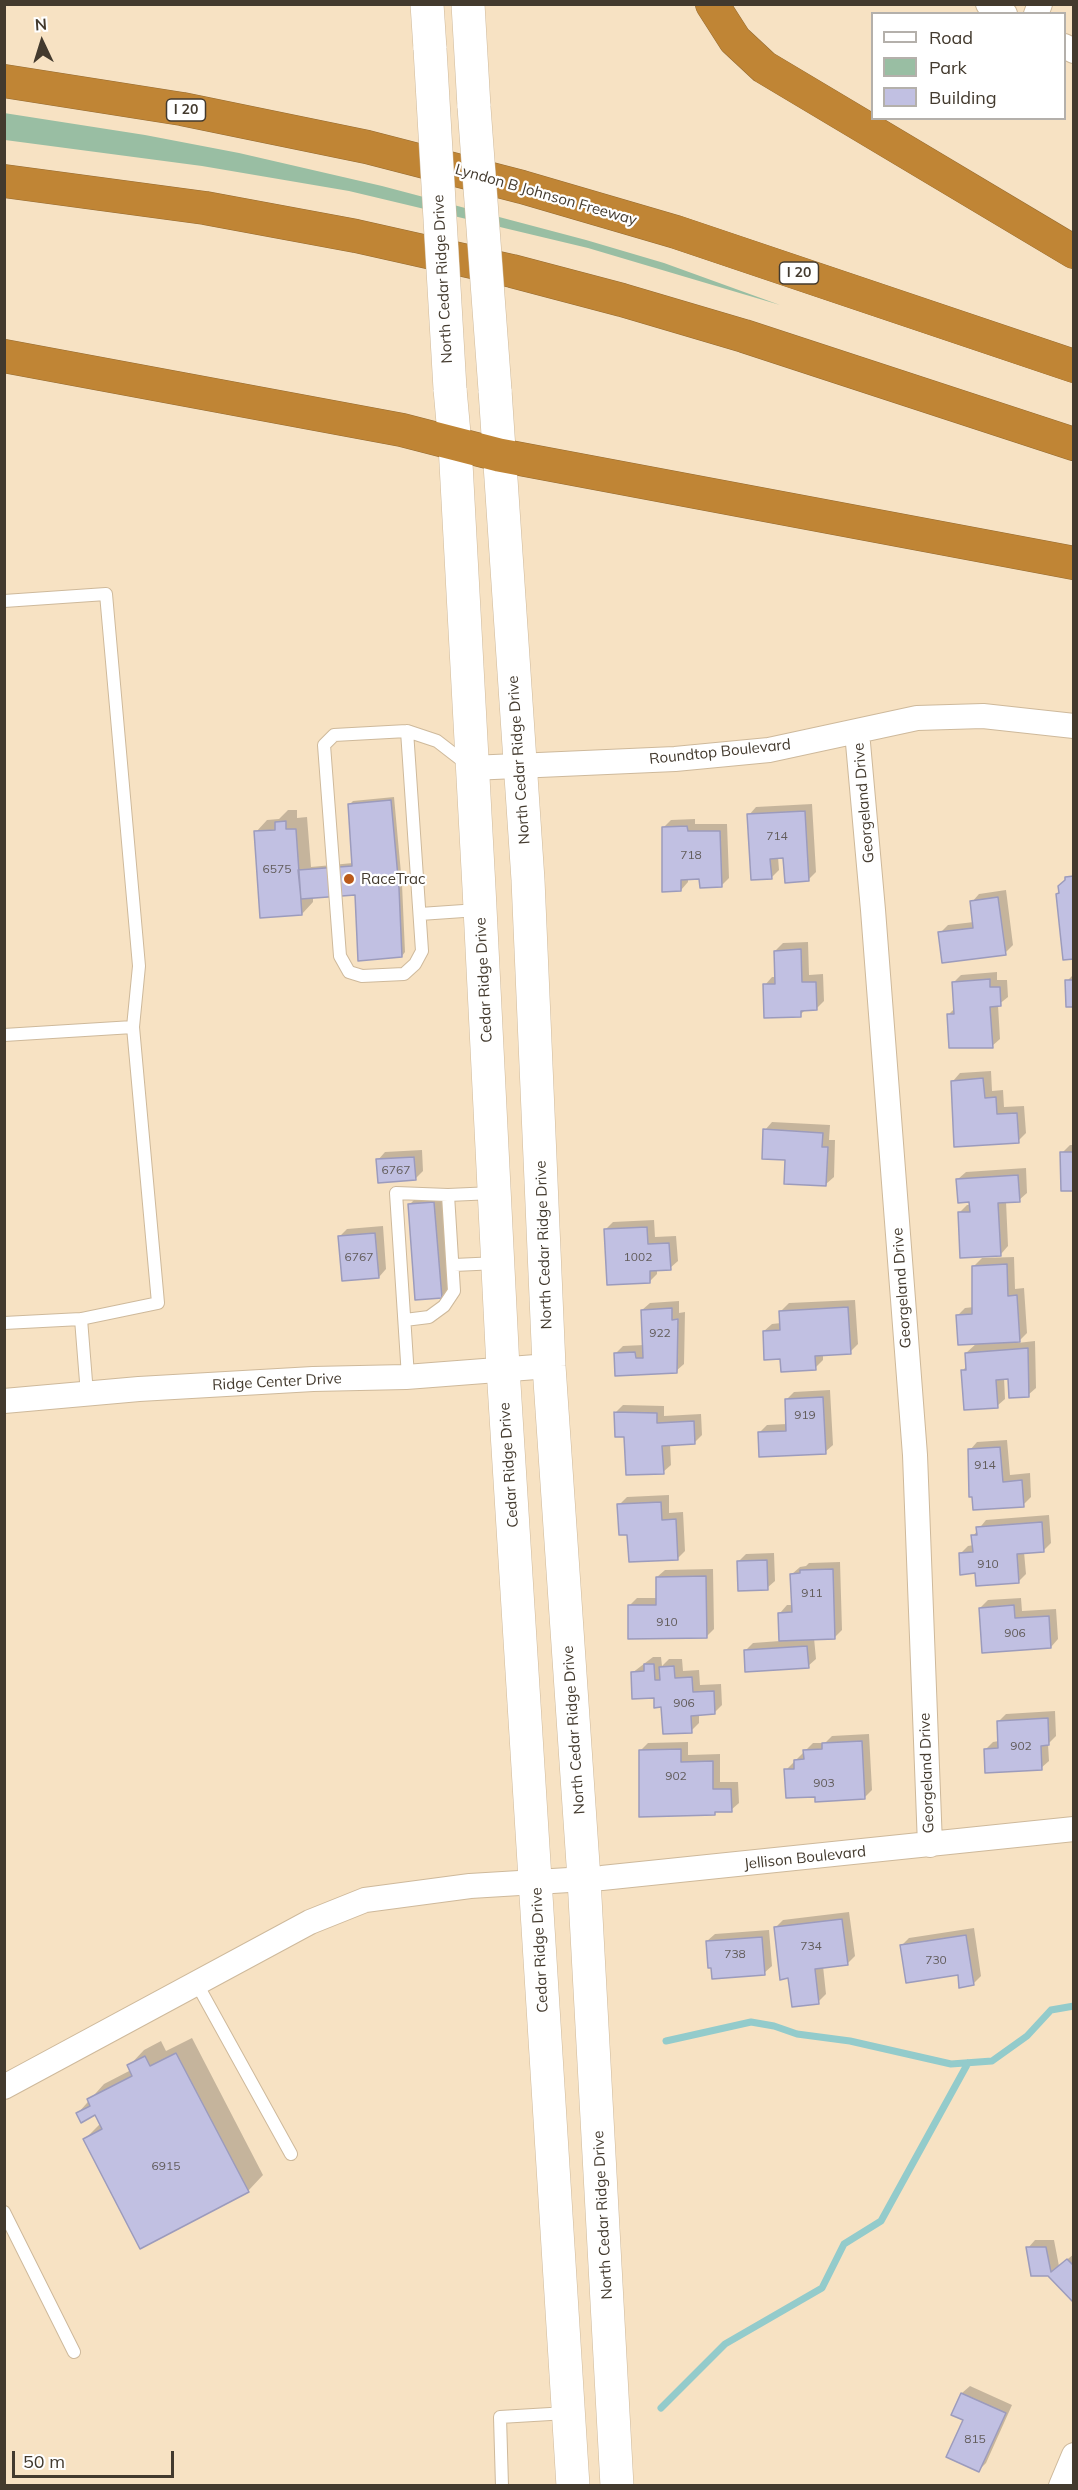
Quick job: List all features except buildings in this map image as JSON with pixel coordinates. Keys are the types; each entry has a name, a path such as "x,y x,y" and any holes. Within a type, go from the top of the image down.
{"highway":[{"path":"712,4 735,40 764,67 1074,252"},
{"name":"Lyndon B Johnson Freeway","path":"4,81 182,109 367,147 522,187 676,232 1074,366"},
{"path":"4,181 205,208 356,236 512,271 744,336 1074,444"},
{"path":"4,356 402,430 499,455 1074,563"}],"main road":[{"name":"North Cedar Ridge Drive","path":"427,4 455,445"},
{"name":"North Cedar Ridge Drive","path":"468,4 518,764 528,880 549,1366 584,1879 617,2486"},
{"name":"Cedar Ridge Drive","path":"455,445 503,1368 573,2486"}],"street":[{"path":"988,4 1002,12"},
{"name":"Roundtop Boulevard","path":"471,768 518,764 675,759 769,750 917,718 983,716 1074,726"},
{"name":"Georgeland Drive","path":"857,732 915,1455 930,1845"},
{"name":"Ridge Center Drive","path":"4,1401 313,1379 408,1377 549,1366"},
{"name":"Jellison Boulevard","path":"4,2087 310,1922 365,1900 470,1886 584,1879 1074,1829"},
{"path":"1061,2486 1074,2455"}],"lane":[{"path":"4,601 106,594 139,966 133,1027 158,1303 81,1319 4,1323"},
{"path":"407,730 422,951 415,964 404,974 362,976 349,972 340,956 324,745 334,735 407,730 437,741 471,768"},
{"path":"420,914 480,910"},
{"path":"4,1035 133,1027"},
{"path":"408,1377 396,1193 448,1195 494,1193"},
{"path":"405,1320 429,1317 444,1306 454,1291 448,1195"},
{"path":"454,1265 498,1263"},
{"path":"81,1319 87,1394"},
{"path":"197,1984 291,2154"},
{"path":"4,2212 74,2352"},
{"path":"502,2486 500,2417 568,2413"}],"green space":[{"path":"4,113 145,135 239,153 382,186 664,263 780,305 588,248 349,191 202,166 5,140"}],"waterway":[{"path":"666,2041 751,2022 774,2026 797,2034 850,2041 951,2064 992,2061 1027,2036 1051,2010 1074,2006"},
{"path":"661,2408 725,2344 822,2288 844,2244 881,2221 968,2063"}],"place":[{"name":"RaceTrac","path":"349,879"}]}
